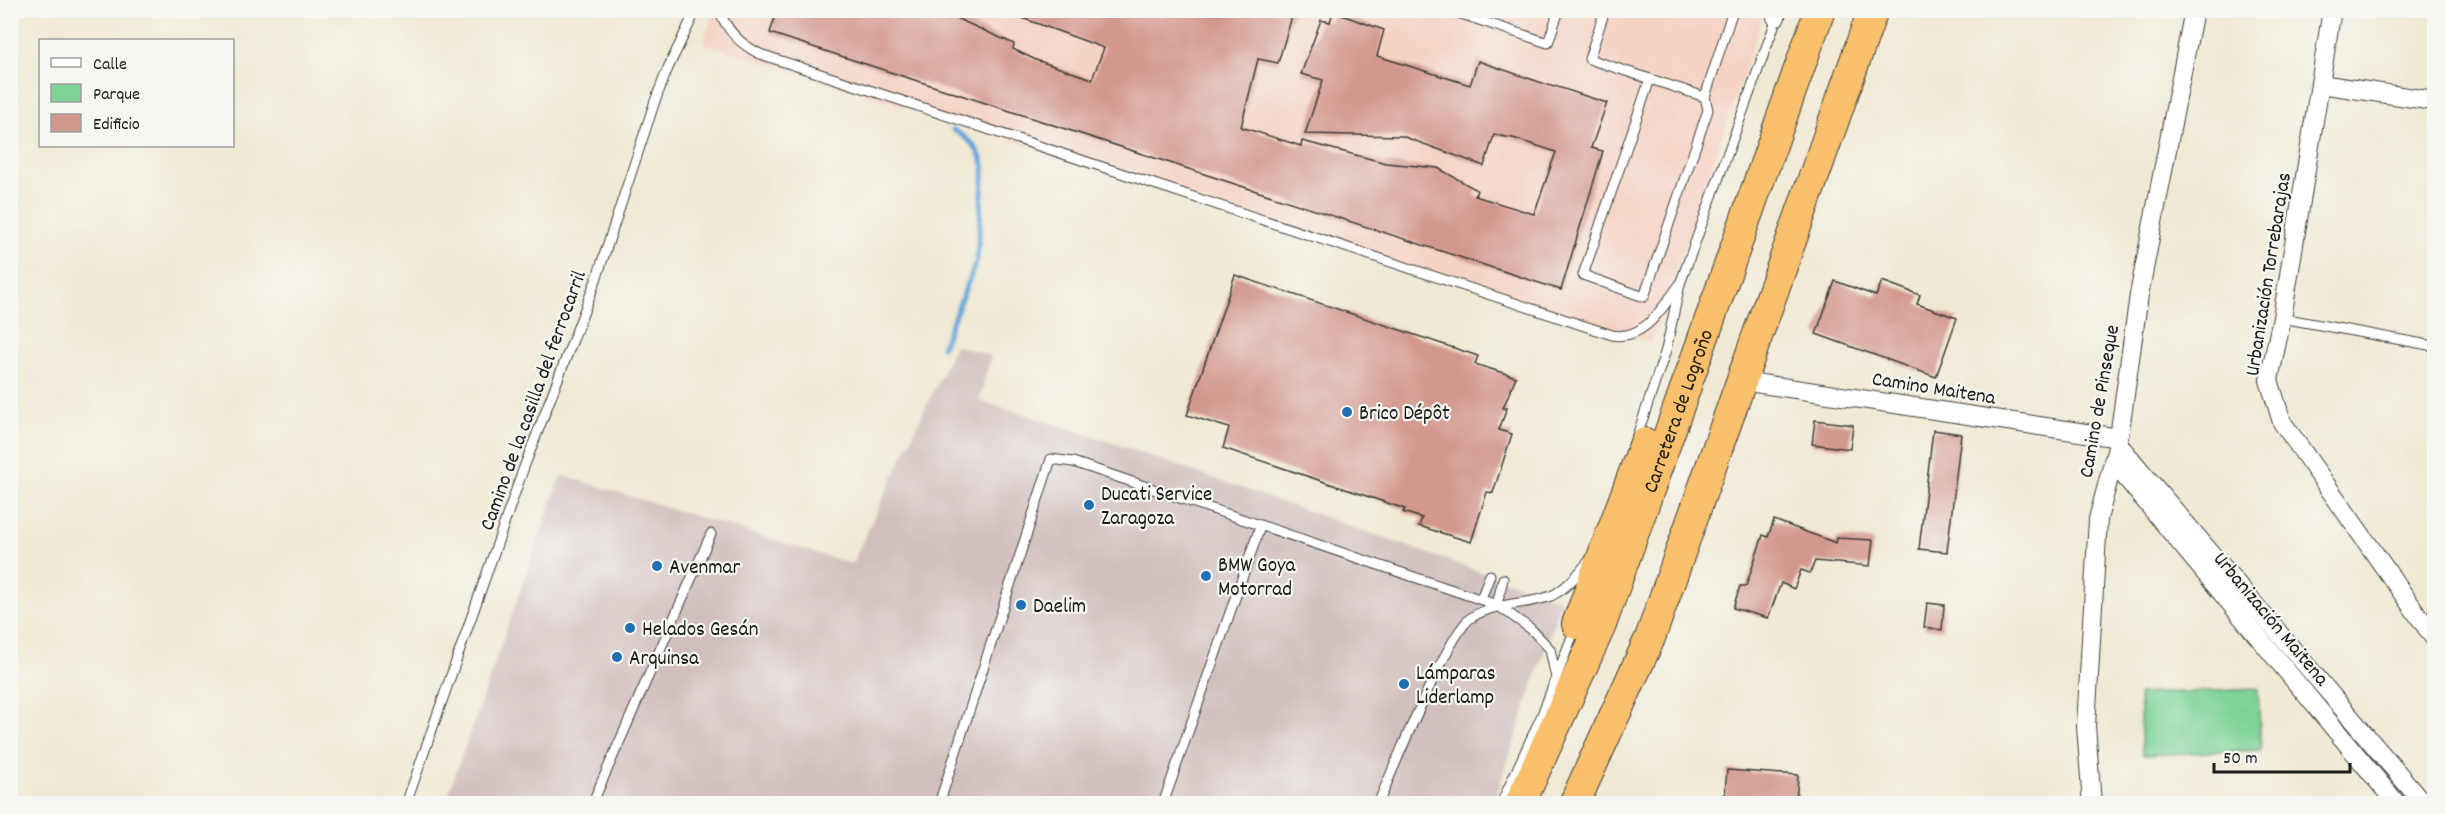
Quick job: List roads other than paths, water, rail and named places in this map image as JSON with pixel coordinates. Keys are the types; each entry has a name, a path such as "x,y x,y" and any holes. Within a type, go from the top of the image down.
{"highway":[{"name":"Carretera de Logroño","path":"1520,804 1601,625 1820,10"},
{"path":"1578,799 1650,638 1873,10"},
{"path":"1577,624 1704,278 1741,192 1768,155"}],"street":[{"name":"Camino de Pinseque","path":"2092,804 2086,726 2098,519 2118,441 2139,295 2194,10"},
{"name":"Urbanización Torrebarajas","path":"2332,10 2282,318 2269,380 2282,422 2434,638"},
{"path":"2320,84 2434,101"},
{"name":"Camino Maitena","path":"1742,381 2118,441"},
{"path":"2118,441 2424,804"},
{"name":"Urbanización Maitena","path":"2113,462 2397,804"}],"lane":[{"name":"Camino de la casilla del ferrocarril","path":"406,804 523,470 596,280 658,93 696,10"},
{"path":"719,10 729,30 738,40 760,54 1612,335 1624,336 1647,326 1680,284"},
{"path":"1449,10 1548,44 1559,10"},
{"path":"1605,10 1589,59 1705,97"},
{"path":"1650,79 1583,275 1644,297 1708,110 1705,97 1733,10"},
{"path":"1501,804 1557,678 1577,624 1595,555 1666,350 1680,284 1778,13"},
{"path":"2282,318 2434,346"},
{"path":"939,804 1051,459 1073,462 1260,527 1497,605 1531,629 1550,649 1557,678"},
{"path":"1164,804 1260,527"},
{"path":"591,804 711,534"},
{"path":"1378,804 1446,652 1469,618 1497,605 1552,595 1576,577 1595,555"},
{"path":"1481,599 1490,575"},
{"path":"1497,605 1503,579"}],"waterway":[{"path":"942,347 977,260 984,167 973,145 953,130"}],"place":[{"name":"Brico Dépôt","path":"1347,412"},
{"name":"Ducati Service Zaragoza","path":"1089,505"},
{"name":"Avenmar","path":"657,566"},
{"name":"BMW Goya Motorrad","path":"1206,576"},
{"name":"Daelim","path":"1021,605"},
{"name":"Helados Gesán","path":"630,628"},
{"name":"Arquinsa","path":"617,657"},
{"name":"Lámparas Liderlamp","path":"1404,684"}]}
